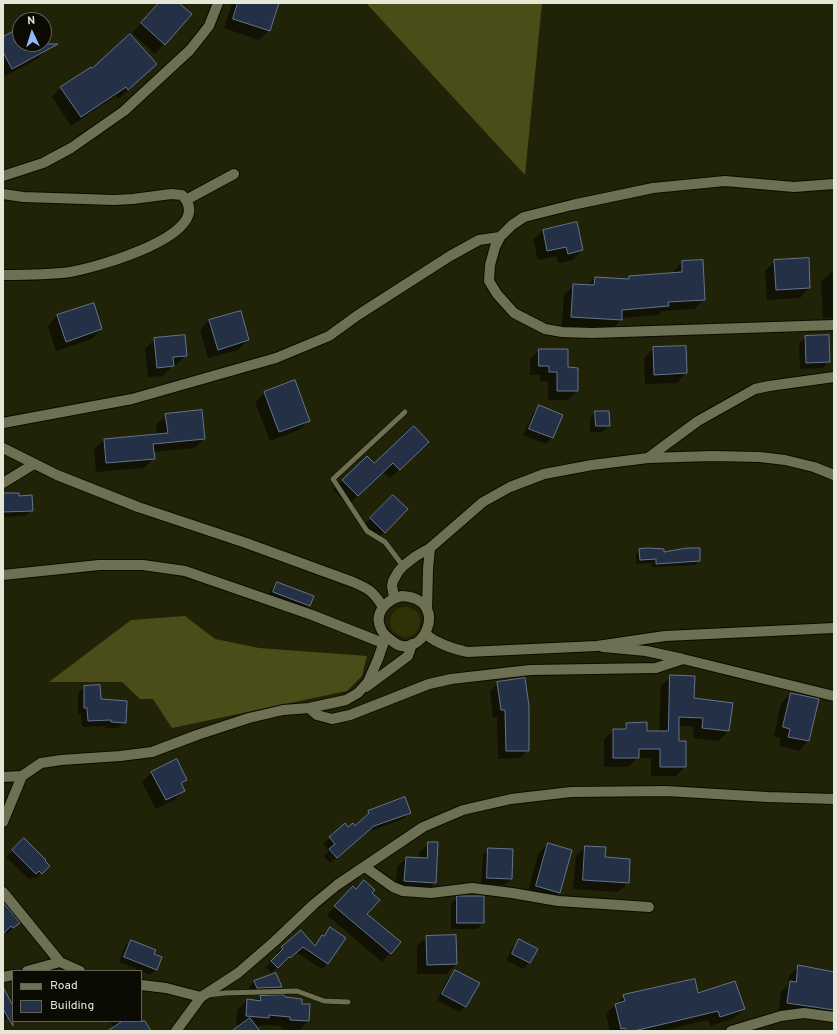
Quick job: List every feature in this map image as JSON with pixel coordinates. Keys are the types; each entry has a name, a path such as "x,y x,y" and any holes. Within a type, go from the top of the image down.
{"street":[{"path":"3,176 43,163 71,148 124,111 190,50 209,26 218,3"},
{"path":"186,200 234,174"},
{"path":"834,184 794,187 725,181 653,188 572,204 524,217 512,225 500,237 495,247 490,265 489,281 497,294 514,313 545,329 562,332 592,333 834,325"},
{"path":"3,194 23,197 114,200 171,194 182,195 189,206 187,219 169,236 158,243 132,254 110,262 70,272 3,275"},
{"path":"3,423 132,399 276,358 329,336 358,315 450,256 479,240 500,237"},
{"path":"648,458 698,421 756,389 834,377"},
{"path":"3,448 57,475 138,507 246,543 353,582 368,589 374,594 382,607"},
{"path":"394,597 392,586 393,581 403,566 430,548 483,502 510,487 544,474 592,465 648,458 712,456 760,457 785,460 814,467 834,475"},
{"path":"3,483 34,464"},
{"path":"3,575 99,565 143,565 185,571 404,646 420,640 425,634 428,626 428,568 430,548"},
{"path":"358,693 368,682 378,659 384,639 379,625 379,614 382,607 394,597 410,596 417,599 427,610"},
{"path":"425,634 442,645 467,652 597,646 665,636 834,628"},
{"path":"3,777 22,776 41,763 152,752 249,718 283,710 309,708 346,700 358,693 408,656 412,644"},
{"path":"597,646 646,652 683,659 834,696"},
{"path":"309,708 317,715 332,719 350,715 429,684 451,679 530,670 656,668 683,659"},
{"path":"3,822 22,776"},
{"path":"176,1031 201,996 238,973 337,885 423,827 463,810 511,799 571,792 666,791 834,799"},
{"path":"365,867 393,887 403,891 431,893 472,888 512,892 558,901 648,907"},
{"path":"3,892 60,962 78,970"},
{"path":"31,970 60,962"},
{"path":"142,985 166,988 201,996"},
{"path":"730,1031 781,1016 804,1013 834,1017"}],"lane":[{"path":"403,566 385,542 367,531 333,478 405,412"},
{"path":"201,996 225,993 297,991 324,1001 348,1002"}],"shaded area":[{"path":"405,607 416,611 420,622 416,633 405,637 394,633 390,622 394,611"}],"green space":[{"path":"366,3 542,3 525,175"},
{"path":"185,616 215,639 259,648 367,656 362,676 347,691 172,728 153,699 140,699 122,682 49,682 131,620"}],"building":[{"path":"159,3 179,3 192,14 165,45 141,23"},
{"path":"238,3 279,3 270,31 233,19"},
{"path":"12,32 12,52 43,52 12,69 3,52 3,37"},
{"path":"130,34 157,64 128,90 126,87 81,117 60,87 91,67 92,68"},
{"path":"577,222 583,250 568,254 566,247 547,251 543,230"},
{"path":"809,258 810,288 776,290 774,260"},
{"path":"703,260 705,300 668,302 669,306 622,310 622,320 571,317 573,284 594,285 595,277 629,279 629,276 682,272 682,261"},
{"path":"94,303 102,329 66,342 57,315"},
{"path":"241,311 249,340 218,350 209,320"},
{"path":"185,335 187,356 173,357 174,366 157,368 154,338"},
{"path":"829,335 830,362 806,363 805,336"},
{"path":"686,346 687,373 654,375 653,347"},
{"path":"539,349 568,349 568,367 578,368 578,391 557,391 557,372 549,372 549,366 539,366"},
{"path":"295,380 310,421 279,432 264,392"},
{"path":"539,405 563,415 553,438 529,429"},
{"path":"202,410 205,439 153,444 155,459 106,463 104,439 168,433 165,414"},
{"path":"595,411 609,411 610,426 596,426"},
{"path":"414,426 429,442 400,470 393,463 358,496 342,480 367,456 374,463"},
{"path":"3,493 19,493 19,496 32,495 33,511 3,512"},
{"path":"393,495 408,509 385,533 370,518"},
{"path":"687,548 700,548 700,561 656,564 656,559 640,560 639,549 664,549 664,552"},
{"path":"277,582 314,596 310,606 273,592"},
{"path":"670,675 695,676 694,698 733,703 729,731 702,728 703,718 679,717 679,741 686,741 686,767 660,767 660,749 639,749 639,758 613,758 613,729 626,729 626,723 647,722 647,731 668,731"},
{"path":"525,678 529,706 529,751 506,751 505,710 501,710 497,682"},
{"path":"100,685 101,699 127,701 126,723 111,722 111,720 88,721 87,708 84,708 84,686"},
{"path":"791,693 819,699 809,741 788,737 790,729 783,727"},
{"path":"177,759 187,780 181,783 185,791 166,800 151,772"},
{"path":"405,797 411,813 374,826 337,858 329,849 335,844 329,837 345,823 348,827 353,823 355,826 369,813 368,811"},
{"path":"24,838 50,866 42,874 39,871 36,874 12,850"},
{"path":"428,842 438,842 436,883 404,881 406,857 427,858"},
{"path":"548,843 572,850 560,893 536,886"},
{"path":"585,846 606,847 605,857 630,859 629,883 583,880"},
{"path":"488,848 513,849 512,879 487,878"},
{"path":"364,880 375,890 372,893 380,900 367,914 401,942 391,954 334,906 353,886 356,889"},
{"path":"457,896 484,896 484,923 457,923"},
{"path":"3,902 20,923 13,928 11,926 3,934"},
{"path":"330,927 346,938 328,964 303,947 290,958 289,957 278,968 271,961 283,949 281,947 301,930 315,946 322,935 324,936"},
{"path":"456,935 457,964 427,965 426,936"},
{"path":"519,939 538,949 530,963 512,954"},
{"path":"131,940 156,950 154,954 162,957 157,970 124,957"},
{"path":"798,965 834,972 834,1010 787,1003 790,981 796,982"},
{"path":"455,970 480,983 466,1007 442,994"},
{"path":"276,973 282,987 257,988 254,981"},
{"path":"695,979 698,993 735,981 745,1009 720,1017 718,1011 634,1031 626,1031 625,1028 621,1029 615,1004 625,1001 623,995"},
{"path":"3,987 12,1004 13,1026 3,1009"},
{"path":"284,995 285,997 302,999 302,1004 310,1004 309,1021 290,1020 290,1017 269,1015 269,1018 246,1016 247,999 261,1001 260,996"},
{"path":"250,1018 260,1031 232,1031"},
{"path":"145,1021 151,1031 108,1031 122,1022"}]}
